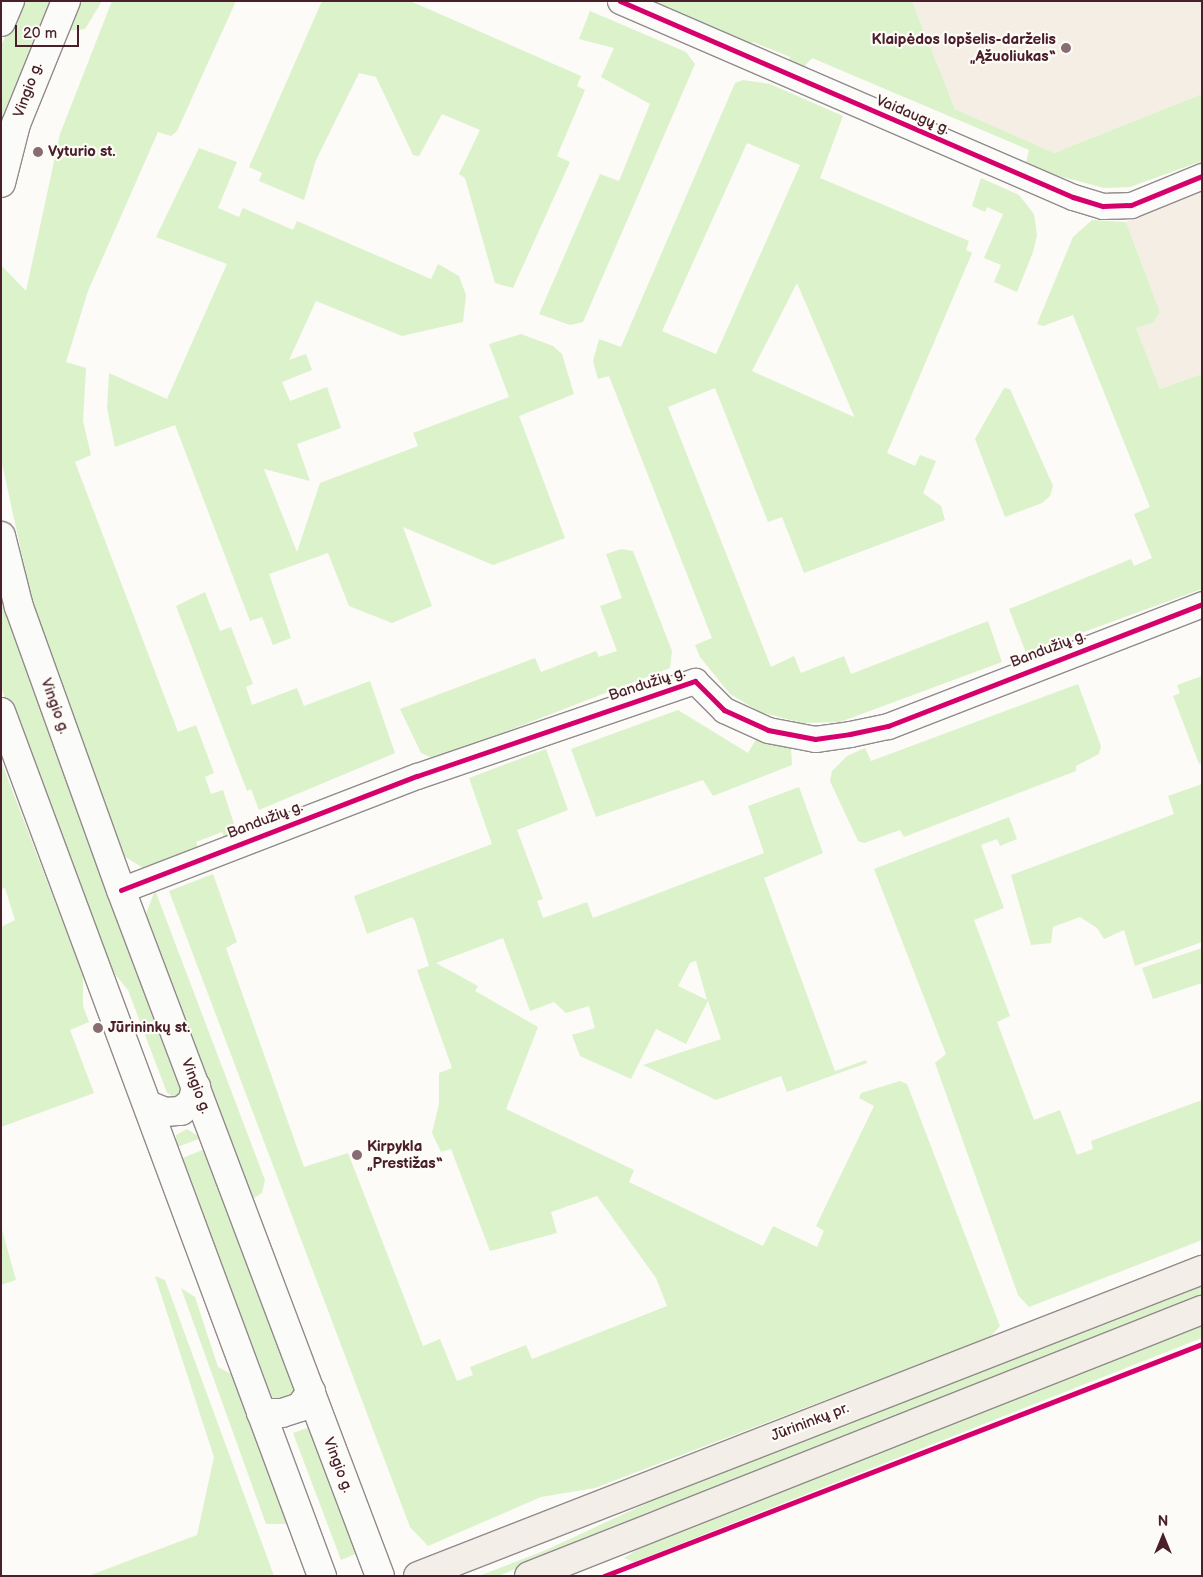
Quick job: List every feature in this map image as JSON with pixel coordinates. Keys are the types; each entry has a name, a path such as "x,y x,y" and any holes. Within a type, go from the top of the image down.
{"main road":[{"path":"1,22 10,1"},
{"name":"Vingio g.","path":"1,183 19,115 66,1"},
{"name":"Vingio g.","path":"1,536 19,607 121,890 380,1576"},
{"path":"1,712 322,1576"},
{"path":"148,1105 165,1112 181,1111 192,1102 196,1087"},
{"name":"Jūrininkų pr.","path":"418,1576 1202,1270"},
{"path":"529,1576 1202,1310"},
{"path":"261,1413 282,1413 300,1407 311,1392"}],"street":[{"name":"Vaidaugų g.","path":"620,1 1096,204 1131,205 1202,176"},
{"name":"Bandužių g.","path":"121,890 417,776 695,681 724,710 768,730 815,739 850,734 888,726 1202,604"}],"shaded area":[{"name":"Klaipėdos lopšelis-darželis „Ąžuoliukas“","path":"912,1 1202,1 1202,94 1054,153 955,109"},
{"path":"1202,190 1202,374 1160,389 1136,328 1153,323 1160,312 1126,222"}],"green space":[{"path":"21,1 52,1 17,84 1,139 1,46"},
{"path":"82,1 102,1 85,29 67,31"},
{"path":"112,1 236,1 177,131 171,136 158,132 88,291 66,362 86,368 83,421 91,455 75,462 178,732 196,725 214,773 205,777 211,794 223,790 234,824 226,841 222,832 196,842 199,852 146,870 124,856 52,663 32,601 1,459 1,265 26,291 60,134"},
{"path":"322,1 410,1 581,76 577,86 585,90 557,156 570,162 513,288 495,283 465,178 459,174 480,130 442,114 419,156 413,155 376,77 359,73 316,160 304,200 259,181 262,173 249,167"},
{"path":"648,1 912,1 955,109 1054,153 1202,94 1202,161 1130,187 1104,188 1025,167 1029,150 812,58 802,69 787,63 790,57 753,42 750,47"},
{"path":"590,11 686,52 695,64 583,322 570,325 539,314 600,174 619,181 650,104 601,77 614,48 579,39"},
{"path":"743,80 770,84 843,116 820,178 969,241 966,250 972,253 887,453 915,466 920,455 936,461 923,493 941,506 945,520 804,573 782,517 768,522 715,388 668,407 771,667 794,656 801,673 844,656 851,674 988,621 1002,662 840,722 802,723 760,712 730,694 700,657 695,645 712,638 609,376 598,379 593,361 599,339 621,347 735,83","holes":["747,143 800,165 716,354 662,331","797,283 854,416 854,417 752,371"]},
{"path":"199,148 237,162 218,208 239,217 243,208 293,230 297,221 431,279 438,264 459,276 466,295 463,322 402,336 316,301 289,360 306,354 312,370 282,382 290,401 327,387 341,428 297,444 310,481 264,469 297,552 320,483 418,446 413,433 509,397 489,344 521,334 553,346 562,354 574,394 519,416 565,538 493,565 403,527 432,606 392,623 349,606 328,553 269,574 291,638 273,645 262,617 250,621 175,425 115,447 107,408 109,373 167,399 227,264 156,237"},
{"path":"981,178 1019,195 1034,214 1037,235 1033,252 1017,292 994,282 1001,265 984,258 1003,214 987,207 985,212 972,206"},
{"path":"1092,220 1126,222 1160,312 1153,323 1136,328 1160,389 1202,374 1202,589 1026,653 1009,609 1131,559 1134,566 1152,558 1134,514 1150,507 1073,315 1043,326 1037,324 1073,237"},
{"path":"1004,388 1010,389 1053,486 1050,496 1042,503 1005,517 975,439"},
{"path":"621,549 633,551 672,651 670,668 435,759 421,753 400,709 535,658 541,672 596,651 599,657 617,651 600,606 622,598 606,554"},
{"path":"1,588 180,1080 182,1093 176,1098 167,1093 128,990 105,962 8,708 1,687"},
{"path":"205,592 220,631 231,627 253,684 246,687 252,705 297,688 304,706 370,681 395,753 259,810 251,789 247,791 176,606"},
{"path":"1202,676 1202,763 1199,764 1173,696 1180,693 1177,685"},
{"path":"1078,684 1101,746 1099,754 1076,766 1076,771 904,837 900,830 864,843 858,841 830,781 832,771 847,756 865,748 871,761"},
{"path":"678,710 748,753 758,736 791,748 792,765 713,796 703,780 596,817 571,749"},
{"path":"546,749 568,810 517,830 543,899 537,901 543,918 587,902 593,918 764,853 748,806 799,787 823,853 764,878 835,1071 866,1060 867,1063 787,1092 781,1076 716,1100 643,1065 721,1039 708,1001 686,1044 656,1029 631,1079 580,1056 572,1035 595,1028 589,1006 566,1013 554,1002 530,1011 503,938 436,963 478,986 475,991 538,1027 506,1109 634,1170 629,1182 763,1246 773,1226 817,1247 824,1231 816,1226 874,1106 859,1098 861,1093 900,1081 907,1084 1000,1326 990,1337 595,1488 541,1497 428,1546 410,1527 169,891 213,874 237,942 226,948 304,1167 348,1153 423,1346 440,1339 457,1381 473,1375 470,1367 526,1345 532,1359 667,1306 656,1278 597,1196 551,1212 557,1233 490,1251 451,1149 441,1152 432,1133 439,1104 439,1073 452,1068 417,970 429,966 415,921 412,917 367,934 354,896 492,844 469,778","holes":["696,961 707,1000 678,986 690,963"]},
{"path":"1,761 83,975 83,1006 89,1022 70,1030 94,1093 1,1127 1,927 15,920 5,888 1,889"},
{"path":"1202,784 1202,942 1135,966 1124,930 1104,939 1097,928 1080,917 1053,927 1051,943 1031,945 1011,875 1174,814 1168,796"},
{"path":"1009,817 1017,839 1000,846 997,839 981,845 1004,908 974,920 1010,1016 997,1022 1034,1120 1060,1110 1077,1155 1093,1149 1091,1141 1202,1100 1202,1240 1029,1307 1018,1295 935,1063 946,1054 874,869"},
{"path":"155,890 265,1180 262,1193 253,1199 146,914"},
{"path":"1202,948 1202,983 1153,999 1142,968"},
{"path":"187,1129 201,1138 175,1148 176,1135"},
{"path":"205,1149 295,1390 293,1397 276,1401 268,1394 180,1159"},
{"path":"1,1226 16,1280 1,1285"},
{"path":"155,1276 165,1280 274,1576 88,1576 197,1535 214,1457"},
{"path":"1202,1282 1202,1297 498,1576 479,1576 546,1550 684,1486"},
{"path":"181,1288 195,1297 218,1367 233,1375 293,1524 266,1524"},
{"path":"1202,1324 1202,1338 634,1562 624,1558 662,1534"},
{"path":"313,1426 358,1553 341,1560 293,1433"}],"cycle path":[{"path":"620,1 1073,197 1103,206 1131,205 1202,176"},
{"path":"121,890 417,776 695,681 724,710 768,730 815,739 850,734 888,726 1202,604"},
{"path":"604,1576 1202,1344"}],"place":[{"name":"Klaipėdos lopšelis-darželis „Ąžuoliukas“","path":"1066,48"},
{"name":"Vyturio st.","path":"38,152"},
{"name":"Jūrininkų st.","path":"98,1028"},
{"name":"Kirpykla „Prestižas“","path":"357,1155"}]}
